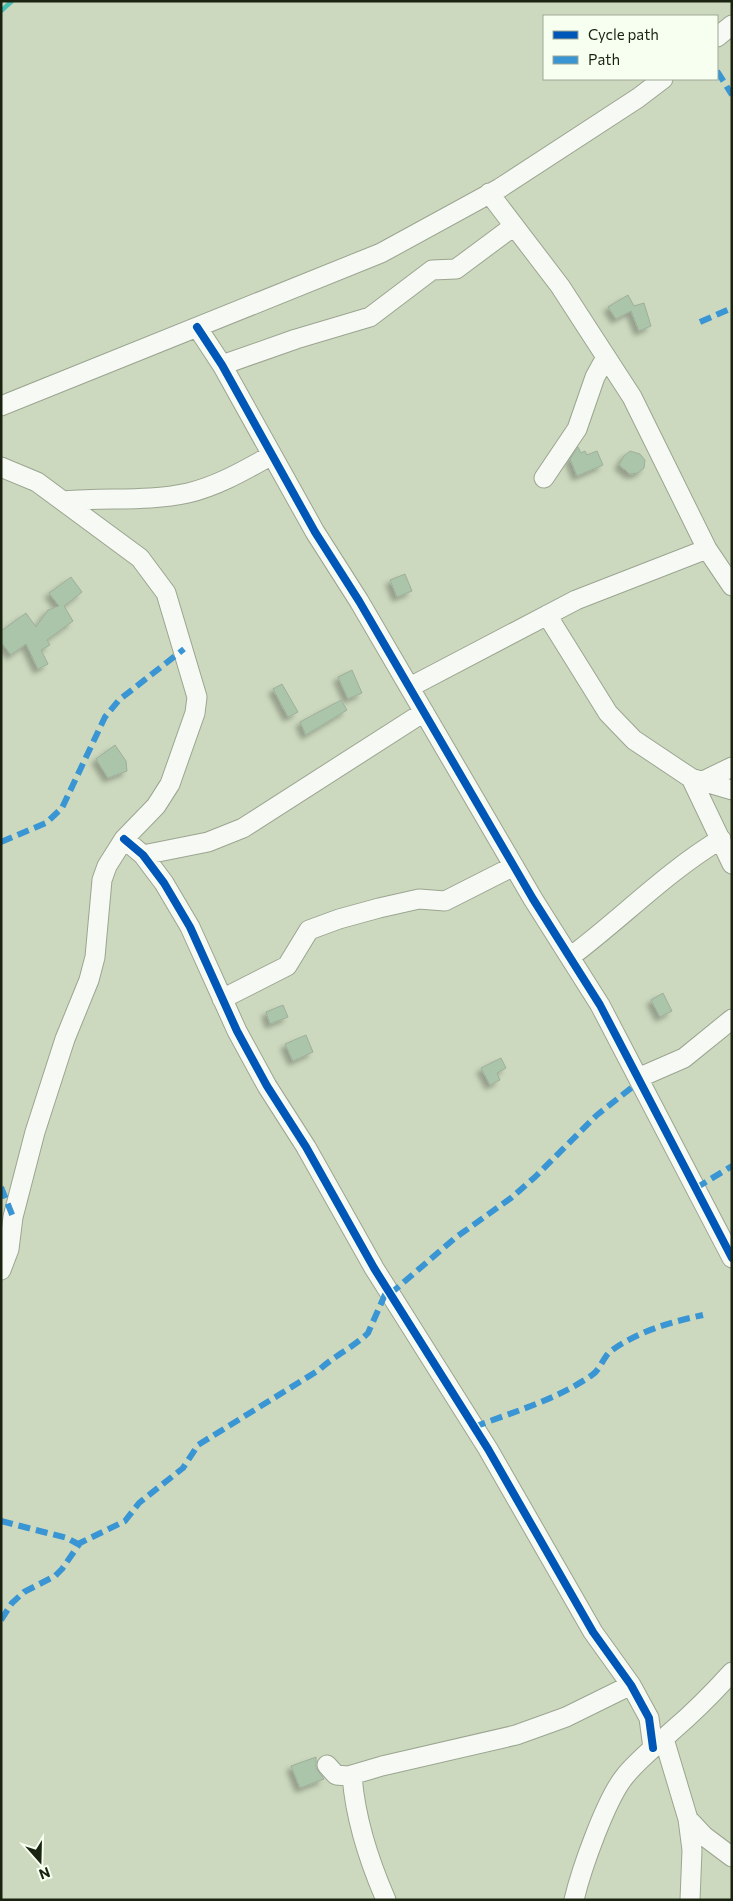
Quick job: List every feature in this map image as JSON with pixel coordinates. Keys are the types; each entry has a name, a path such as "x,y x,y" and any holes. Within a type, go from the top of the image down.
{"street":[{"path":"718,36 732,25"},
{"path":"1,406 381,253 489,193 638,98 662,80"},
{"path":"489,193 560,286 632,397 707,549 732,586"},
{"path":"222,366 296,339 370,317 432,270 456,268 514,226"},
{"path":"197,327 222,366 315,532 359,601 514,866 615,1031 732,1258"},
{"path":"544,478 577,429 595,377 606,358"},
{"path":"65,501 102,497 130,499 189,493 230,478 272,455"},
{"path":"1,467 37,482 140,558 166,593 197,697 195,713 170,784 156,806 124,839 107,866 102,880 95,957 89,980 65,1039 35,1132 13,1217 9,1249 1,1270"},
{"path":"410,687 576,600 707,549"},
{"path":"547,615 608,713 634,740 697,780 732,790"},
{"path":"143,855 208,842 243,828 424,712"},
{"path":"697,780 732,767"},
{"path":"697,780 732,864"},
{"path":"124,839 143,855 164,883 190,928 222,999 267,1086 306,1147 374,1268 488,1449 592,1632 631,1686 649,1718 688,1819 692,1850 690,1900"},
{"path":"570,957 642,901 677,868 721,839"},
{"path":"222,999 287,966 309,930 379,908 419,900 445,901 514,866"},
{"path":"638,1078 684,1058 732,1019"},
{"path":"574,1900 579,1880 613,1797 623,1778 732,1672"},
{"path":"327,1765 336,1775 352,1775 382,1766 516,1735 566,1718 631,1686"},
{"path":"352,1775 355,1800 369,1857 386,1900"},
{"path":"688,1819 704,1836 732,1857"}],"building":[{"path":"628,295 634,306 644,303 651,326 639,331 631,311 616,319 608,307"},
{"path":"578,447 581,453 585,451 587,455 597,451 603,465 577,476 570,459"},
{"path":"630,451 640,454 645,460 644,468 638,473 630,474 619,465 624,456"},
{"path":"405,574 412,591 397,597 390,580"},
{"path":"71,577 82,592 64,606 73,621 47,640 50,645 41,650 48,664 38,669 26,644 11,655 1,642 1,631 26,613 36,627 48,610 59,606 49,593"},
{"path":"352,670 362,693 348,699 338,677"},
{"path":"282,684 298,712 288,717 273,689"},
{"path":"341,700 347,710 306,735 300,722"},
{"path":"115,745 126,761 127,771 108,778 96,759"},
{"path":"663,993 672,1011 660,1017 651,1000"},
{"path":"283,1005 288,1017 270,1024 266,1012"},
{"path":"306,1035 313,1052 293,1061 285,1044"},
{"path":"501,1058 506,1068 497,1073 500,1080 490,1085 481,1068"},
{"path":"316,1757 316,1768 324,1779 300,1788 291,1766"}],"waterway":[{"path":"1,11 12,1"}],"marked path":[{"path":"718,73 732,95"},
{"path":"700,322 732,308"},
{"path":"1,842 46,823 62,808 105,717 119,700 184,649"},
{"path":"390,1294 455,1238 511,1198 535,1177 597,1115 640,1081"},
{"path":"696,1188 732,1166"},
{"path":"1,1187 13,1217"},
{"path":"1,1620 12,1603 24,1592 55,1576 80,1543 125,1521 139,1503 183,1468 198,1445 319,1370 363,1338 368,1333 387,1290"},
{"path":"474,1427 535,1404 579,1384 595,1372 611,1351 632,1338 667,1324 703,1315"},
{"path":"1,1521 67,1538 78,1544"}],"cycle path":[{"path":"197,327 222,365 315,532 359,601 533,899 600,1005 732,1258"},
{"path":"124,839 143,855 164,883 190,927 237,1031 267,1086 306,1147 374,1268 488,1449 593,1632 631,1685 649,1718 653,1748"}]}
